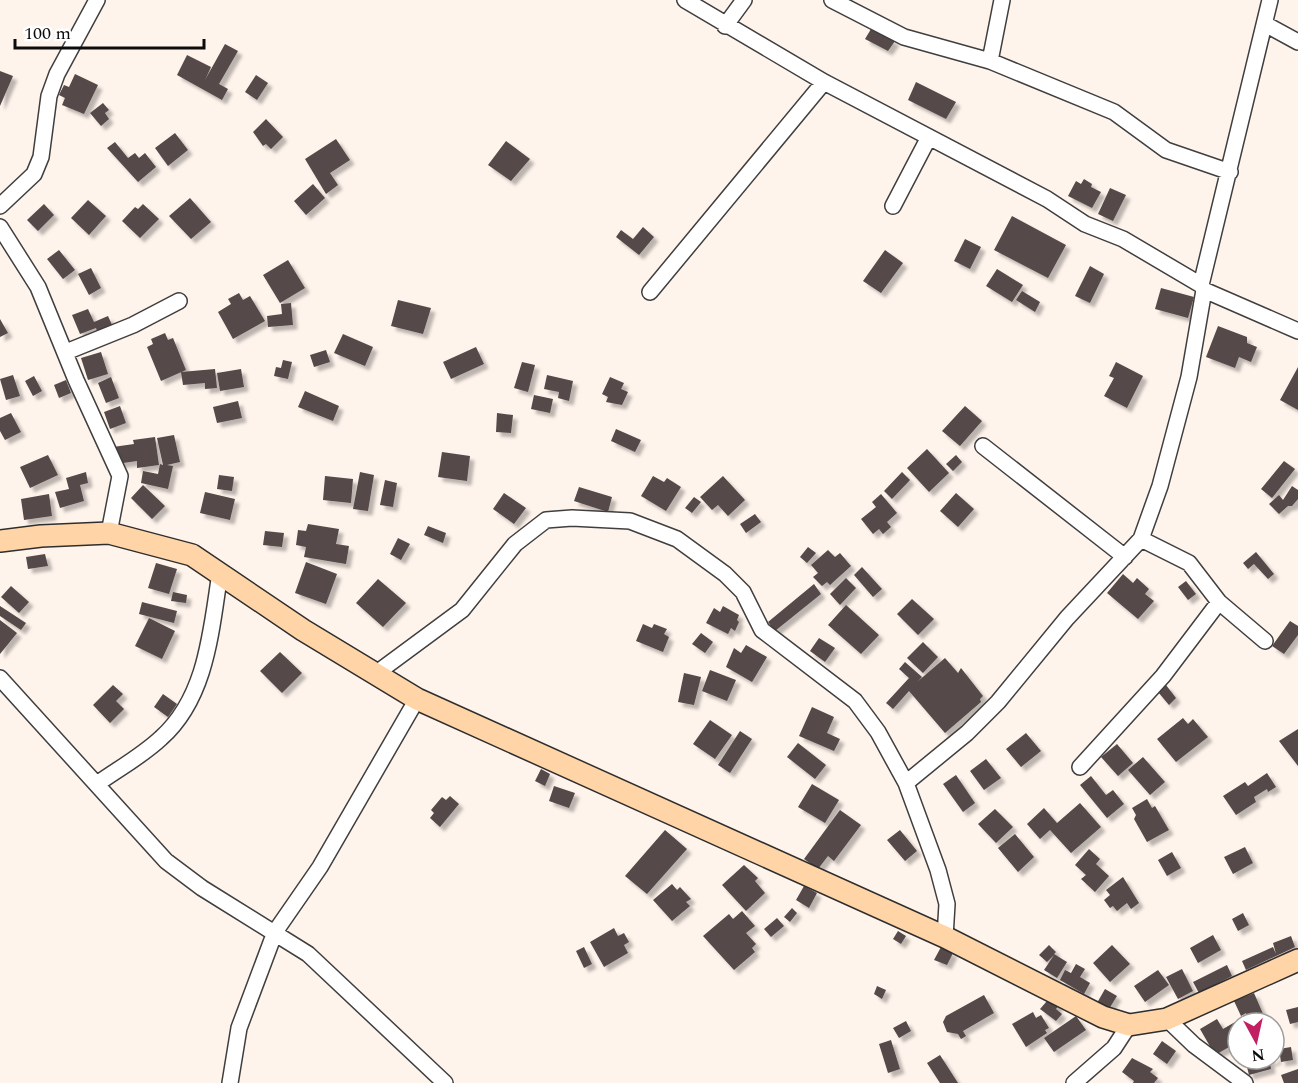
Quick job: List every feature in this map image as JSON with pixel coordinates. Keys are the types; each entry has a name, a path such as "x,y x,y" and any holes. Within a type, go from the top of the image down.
{"street":[{"path":"0,206 34,174 41,157 49,96 57,74 97,0"},
{"path":"685,0 725,26 824,82 950,146 992,172 1047,199 1085,224 1123,239 1203,287 1298,331"},
{"path":"725,26 744,0"},
{"path":"832,0 904,37 990,61 1114,112 1167,150 1230,172"},
{"path":"990,61 1002,0"},
{"path":"906,783 967,732 998,702 1068,618 1141,539 1160,486 1189,377 1203,287 1270,0"},
{"path":"1265,24 1298,42"},
{"path":"650,292 824,82"},
{"path":"893,206 929,137"},
{"path":"0,227 38,287 120,476 109,533"},
{"path":"66,352 133,325 179,301"},
{"path":"982,447 1125,557"},
{"path":"374,675 462,609 515,544 546,520 572,518 630,521 677,539 725,574 743,592 762,630 773,641 794,653 855,701 878,732 906,783 938,870 947,904 945,937"},
{"path":"0,541 41,536 109,533 192,555 303,630 417,699 945,937 1103,1017 1129,1025 1167,1019 1298,960"},
{"path":"1141,539 1189,563 1219,603 1264,641"},
{"path":"98,784 162,738 192,699 208,650 220,573"},
{"path":"1080,767 1163,676 1219,603"},
{"path":"0,678 98,784 125,819 166,861 202,888 308,954 445,1083"},
{"path":"230,1083 239,1028 275,932 320,867 417,699"},
{"path":"1167,1019 1194,1045 1245,1083"},
{"path":"1074,1083 1114,1048 1129,1025"}],"building":[{"path":"871,29 895,41 888,51 865,39"},
{"path":"225,44 238,51 219,84 228,89 222,100 177,75 187,55 211,67 205,80"},
{"path":"0,71 13,76 0,106"},
{"path":"75,74 98,85 84,114 62,105 65,98 59,95 64,85 69,87"},
{"path":"256,75 268,83 257,100 245,92"},
{"path":"916,82 956,102 946,119 908,100"},
{"path":"103,103 109,110 105,113 109,119 101,126 90,113"},
{"path":"266,119 283,137 271,149 266,144 263,146 253,132"},
{"path":"175,133 188,150 168,166 155,148"},
{"path":"336,139 350,160 330,173 338,185 326,194 305,159"},
{"path":"506,141 530,159 511,181 488,165"},
{"path":"115,142 128,158 135,153 139,158 145,153 156,167 138,182 107,148"},
{"path":"1084,179 1092,184 1091,187 1101,192 1092,208 1068,196 1076,181 1081,184"},
{"path":"313,184 325,198 306,215 294,201"},
{"path":"1110,188 1126,195 1113,221 1098,214"},
{"path":"190,198 211,222 191,239 169,216"},
{"path":"88,200 106,216 89,235 71,218"},
{"path":"44,204 54,215 38,231 27,220"},
{"path":"143,204 159,219 140,238 122,221 135,207 138,209"},
{"path":"1012,216 1066,245 1048,278 994,250"},
{"path":"643,227 654,237 639,255 616,237 621,230 633,239"},
{"path":"965,239 981,247 970,269 954,261"},
{"path":"59,250 75,270 63,279 47,259"},
{"path":"885,250 903,263 881,293 863,281"},
{"path":"288,260 305,288 280,303 263,275"},
{"path":"1090,266 1104,274 1090,303 1075,296"},
{"path":"91,268 101,288 89,295 78,274"},
{"path":"997,269 1023,285 1012,302 986,286"},
{"path":"1161,288 1194,297 1188,318 1155,309"},
{"path":"1022,291 1040,302 1035,312 1016,300"},
{"path":"239,293 243,300 250,296 265,321 233,339 218,312 231,304 228,299"},
{"path":"398,300 431,308 423,334 391,326"},
{"path":"291,303 293,325 268,327 267,316 282,314 281,304"},
{"path":"88,309 94,322 108,316 113,327 98,334 96,328 80,334 72,315"},
{"path":"0,319 8,333 0,337"},
{"path":"1218,326 1247,337 1247,343 1257,347 1251,362 1239,357 1235,368 1206,357"},
{"path":"165,333 168,340 173,338 186,370 161,381 147,347 153,344 151,339"},
{"path":"343,334 373,347 365,366 334,353"},
{"path":"476,347 484,364 451,379 443,362"},
{"path":"326,350 330,362 314,367 310,355"},
{"path":"101,352 108,374 88,380 81,358"},
{"path":"283,360 292,362 288,379 274,376 276,367 281,368"},
{"path":"522,362 535,365 528,392 514,388"},
{"path":"1116,362 1143,376 1127,408 1104,396 1114,378 1109,376"},
{"path":"1298,367 1298,410 1280,400"},
{"path":"215,369 217,388 205,389 205,383 183,385 181,372"},
{"path":"241,369 244,387 220,391 217,373"},
{"path":"13,375 20,396 6,400 0,379"},
{"path":"547,375 573,381 569,401 558,398 559,392 544,389"},
{"path":"34,376 42,391 33,396 25,381"},
{"path":"111,377 119,398 106,403 98,383"},
{"path":"610,377 624,383 621,389 628,392 622,405 606,402 608,397 602,394"},
{"path":"66,380 71,393 59,398 54,385"},
{"path":"305,391 339,406 333,421 298,407"},
{"path":"534,395 553,399 550,413 531,409"},
{"path":"238,401 242,418 217,423 213,407"},
{"path":"120,406 126,423 110,429 104,412"},
{"path":"965,406 982,421 960,446 942,431"},
{"path":"11,413 21,432 5,440 0,431 0,418"},
{"path":"497,413 513,415 511,433 496,432"},
{"path":"616,429 641,440 635,452 611,441"},
{"path":"174,435 180,462 167,465 173,466 168,489 141,483 143,471 158,474 160,464 163,465 157,438"},
{"path":"155,437 159,465 137,468 137,461 116,464 113,447 134,444 133,440"},
{"path":"927,449 949,473 929,492 907,468"},
{"path":"442,452 470,456 467,481 438,477"},
{"path":"48,455 58,475 30,488 20,467"},
{"path":"956,455 962,462 953,471 946,464"},
{"path":"1284,461 1295,469 1272,498 1261,489"},
{"path":"86,472 88,483 80,485 84,501 60,508 55,492 69,489 66,478"},
{"path":"360,472 374,475 368,511 353,509"},
{"path":"902,472 910,480 892,499 884,491"},
{"path":"219,475 234,477 232,491 217,489"},
{"path":"325,476 353,479 351,503 323,500"},
{"path":"653,476 664,482 667,478 681,487 666,511 641,496"},
{"path":"723,476 745,500 728,516 718,505 712,510 700,497"},
{"path":"385,480 397,483 393,507 380,505"},
{"path":"143,485 165,506 152,519 131,498"},
{"path":"1292,486 1298,490 1298,499 1279,514 1269,504 1279,495 1283,500"},
{"path":"579,487 612,497 608,512 574,501"},
{"path":"205,492 235,499 230,520 200,513"},
{"path":"504,493 526,508 514,524 493,509"},
{"path":"956,493 974,509 958,527 940,511"},
{"path":"49,494 52,516 24,520 21,499"},
{"path":"881,494 897,513 887,522 891,527 883,534 879,529 873,534 861,519 876,507 872,502"},
{"path":"694,497 701,502 692,513 685,508"},
{"path":"755,514 761,522 746,533 740,524"},
{"path":"308,524 339,529 336,544 349,546 346,564 304,557 306,547 296,545 298,530 306,531"},
{"path":"428,526 446,533 443,543 424,535"},
{"path":"265,531 284,533 282,547 263,545"},
{"path":"398,538 410,544 401,560 390,554"},
{"path":"808,547 816,553 807,563 800,557"},
{"path":"828,550 835,557 840,553 851,566 830,585 827,582 822,586 813,577 818,573 811,565"},
{"path":"1256,552 1274,574 1268,579 1254,564 1248,569 1243,563"},
{"path":"45,554 48,566 28,569 26,557"},
{"path":"306,562 337,574 326,604 295,593"},
{"path":"156,563 177,569 169,594 148,588"},
{"path":"862,567 882,589 873,597 854,575"},
{"path":"1123,574 1133,583 1137,578 1149,589 1145,594 1154,601 1138,619 1107,593"},
{"path":"846,578 856,588 840,605 830,594"},
{"path":"378,579 406,603 383,627 356,603"},
{"path":"1186,581 1196,594 1188,600 1178,587"},
{"path":"814,584 821,594 775,631 768,622"},
{"path":"11,586 29,602 19,613 1,597"},
{"path":"173,592 187,595 186,603 171,601"},
{"path":"912,599 934,619 918,635 897,614"},
{"path":"142,602 177,611 174,623 139,614"},
{"path":"846,605 879,635 861,654 828,625"},
{"path":"0,606 26,623 21,630 0,616"},
{"path":"723,606 739,615 735,631 731,628 728,634 706,623 714,608 720,612"},
{"path":"149,618 175,631 162,659 135,646"},
{"path":"0,620 17,633 0,654"},
{"path":"1290,621 1298,626 1298,635 1284,654 1272,646"},
{"path":"643,624 652,628 654,624 667,629 664,634 669,637 663,652 636,641"},
{"path":"701,633 713,642 705,653 692,644"},
{"path":"819,638 835,648 825,662 810,651"},
{"path":"923,642 938,657 923,673 907,658"},
{"path":"746,645 767,657 752,682 726,667 734,648 741,653"},
{"path":"280,652 302,673 282,693 260,671"},
{"path":"945,658 958,673 961,668 983,696 980,699 981,702 945,733 909,691 893,709 886,703 909,678 899,669 905,662 922,677 917,682"},
{"path":"710,670 736,680 727,701 702,691"},
{"path":"684,673 701,677 694,705 678,702"},
{"path":"113,685 123,694 116,701 124,709 110,723 93,705"},
{"path":"1166,685 1176,698 1169,705 1158,692"},
{"path":"163,694 177,704 168,717 154,707"},
{"path":"812,707 834,717 827,733 840,739 834,751 799,736"},
{"path":"1183,718 1188,724 1193,719 1208,737 1176,762 1157,739"},
{"path":"710,720 732,735 715,759 693,744"},
{"path":"1298,729 1298,766 1279,741"},
{"path":"740,731 752,739 730,773 718,765"},
{"path":"1026,733 1041,751 1021,767 1006,749"},
{"path":"798,743 826,765 815,779 787,757"},
{"path":"1117,744 1133,763 1118,776 1101,757"},
{"path":"1143,757 1165,782 1150,795 1128,770"},
{"path":"986,759 1001,778 984,790 970,771"},
{"path":"541,769 550,774 545,786 535,781"},
{"path":"1267,773 1276,787 1268,792 1267,789 1254,797 1256,802 1236,815 1223,796 1245,782 1248,786"},
{"path":"956,775 975,803 963,812 943,784"},
{"path":"1091,776 1106,795 1113,790 1124,804 1107,818 1080,785"},
{"path":"812,784 839,800 825,823 798,807"},
{"path":"554,786 575,793 569,808 549,801"},
{"path":"450,796 459,804 440,827 430,818 434,813 431,810 442,797 446,800"},
{"path":"1147,799 1152,808 1155,806 1169,830 1147,842 1134,819 1136,815 1132,808"},
{"path":"1080,803 1101,827 1071,853 1050,830 1040,839 1027,824 1044,808 1057,823"},
{"path":"995,809 1013,827 996,843 978,824"},
{"path":"840,810 861,825 834,861 828,856 818,869 804,859"},
{"path":"665,830 687,849 647,894 625,876"},
{"path":"900,830 917,851 905,861 887,840"},
{"path":"1015,834 1034,857 1018,872 998,848"},
{"path":"1245,847 1253,863 1233,874 1224,857"},
{"path":"1089,849 1100,859 1096,864 1109,876 1095,892 1081,879 1086,875 1075,865"},
{"path":"1172,852 1181,868 1167,876 1158,860"},
{"path":"744,865 758,878 755,881 765,893 746,911 722,885"},
{"path":"1123,877 1139,903 1131,909 1127,903 1117,911 1113,906 1110,908 1104,900 1110,895 1106,890"},
{"path":"672,884 677,890 680,887 691,899 686,902 690,906 672,921 653,900"},
{"path":"804,886 817,893 809,908 796,900"},
{"path":"792,908 797,913 790,922 784,917"},
{"path":"742,911 755,926 746,933 756,944 752,948 755,952 734,970 703,936 729,914 733,919"},
{"path":"1243,913 1249,925 1238,931 1232,919"},
{"path":"777,918 784,926 771,937 764,929"},
{"path":"614,928 618,936 624,933 629,942 624,945 628,953 604,967 590,942"},
{"path":"898,931 906,936 901,944 893,939"},
{"path":"1213,935 1221,950 1198,963 1190,948"},
{"path":"1291,936 1295,947 1246,970 1242,961 1273,947 1276,954 1273,943"},
{"path":"1049,945 1056,952 1054,954 1067,962 1057,978 1044,970 1054,955 1047,962 1039,955"},
{"path":"1112,945 1130,964 1110,982 1093,963"},
{"path":"584,947 592,964 584,968 576,951"},
{"path":"941,947 953,953 947,965 934,960"},
{"path":"1076,964 1085,969 1080,977 1090,983 1084,994 1060,980 1065,970 1071,973"},
{"path":"1227,965 1232,976 1199,993 1193,982"},
{"path":"1182,969 1193,991 1178,999 1166,977"},
{"path":"1158,970 1169,985 1145,1002 1134,986"},
{"path":"877,986 886,990 882,999 874,994"},
{"path":"1105,989 1117,996 1109,1009 1097,1003"},
{"path":"1254,993 1262,1011 1239,1011 1234,1001"},
{"path":"984,995 994,1013 963,1031 966,1036 961,1039 958,1034 947,1032 943,1022 946,1016"},
{"path":"1053,1000 1059,1005 1056,1009 1062,1014 1056,1021 1040,1009 1047,1001 1050,1003"},
{"path":"1298,1007 1298,1022 1290,1024 1286,1010"},
{"path":"1033,1012 1036,1018 1041,1015 1049,1028 1045,1030 1047,1033 1026,1047 1012,1024"},
{"path":"1076,1016 1086,1030 1054,1052 1044,1038"},
{"path":"1217,1019 1223,1029 1226,1027 1226,1049 1215,1055 1200,1029"},
{"path":"906,1021 911,1031 899,1038 893,1028"},
{"path":"891,1040 900,1069 888,1073 879,1044"},
{"path":"1162,1041 1176,1051 1167,1064 1153,1054"},
{"path":"1291,1047 1293,1060 1286,1061 1286,1048"},
{"path":"940,1055 958,1083 940,1083 927,1063"},
{"path":"1132,1058 1153,1069 1150,1072 1158,1078 1154,1083 1133,1083 1134,1081 1122,1072"},
{"path":"1298,1069 1298,1083 1284,1083 1281,1075"},
{"path":"1248,1071 1264,1071 1249,1075"}]}
